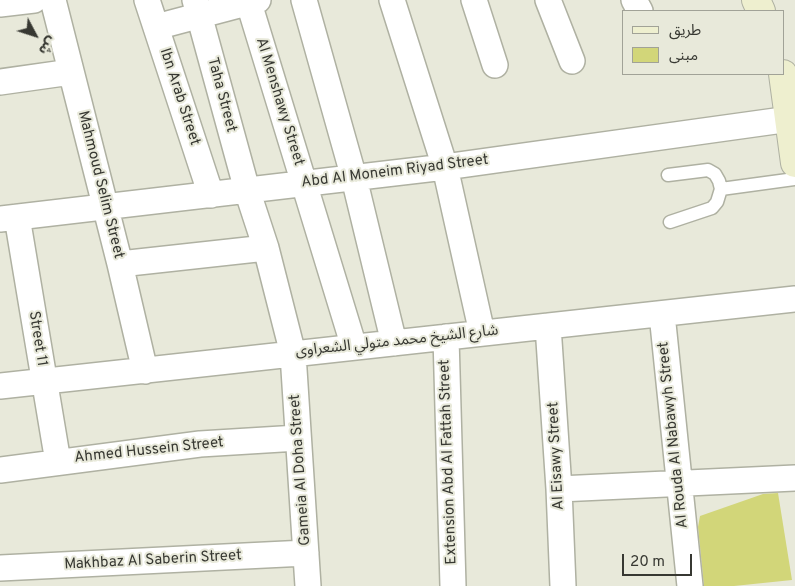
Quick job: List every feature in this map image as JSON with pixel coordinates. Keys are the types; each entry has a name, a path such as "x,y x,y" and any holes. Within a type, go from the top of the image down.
{"main road":[{"path":"783,75 795,163"}],"street":[{"path":"0,4 34,0"},
{"name":"Mahmoud Selim Street","path":"53,0 145,370"},
{"name":"Ibn Arab Street","path":"147,0 211,194"},
{"path":"304,0 354,178 394,343"},
{"path":"392,0 445,167 482,333"},
{"path":"474,0 494,65"},
{"path":"548,0 572,61"},
{"path":"156,27 197,8 252,1"},
{"name":"Al Menshawy Street","path":"252,1 303,184 354,347"},
{"name":"Taha Street","path":"197,8 266,248"},
{"path":"0,82 71,72"},
{"name":"Abd Al Moneim Riyad Street","path":"8,218 445,167 790,119"},
{"name":"Street 11","path":"8,218 44,382 58,462"},
{"path":"120,264 266,248"},
{"name":"Gameia Al Doha Street","path":"266,248 293,354 308,586"},
{"name":"شارع الشيخ محمد متولي الشعراوى","path":"0,386 795,299"},
{"name":"Al Rouda Al Nabawyh Street","path":"662,314 690,586"},
{"name":"Al Eisawy Street","path":"548,326 559,489 563,586"},
{"name":"Extension Abd Al Fattah Street","path":"446,337 453,586"},
{"name":"Ahmed Hussein Street","path":"0,470 200,444 298,438"},
{"path":"559,489 795,478"},
{"name":"Makhbaz Al Saberin Street","path":"0,568 306,553"}],"lane":[{"path":"668,175 708,170 715,174 721,189 717,202 712,208 670,222"},
{"path":"721,189 795,179"}],"building":[{"path":"778,493 792,580 734,586 704,586 698,527 700,516 763,494"}]}
